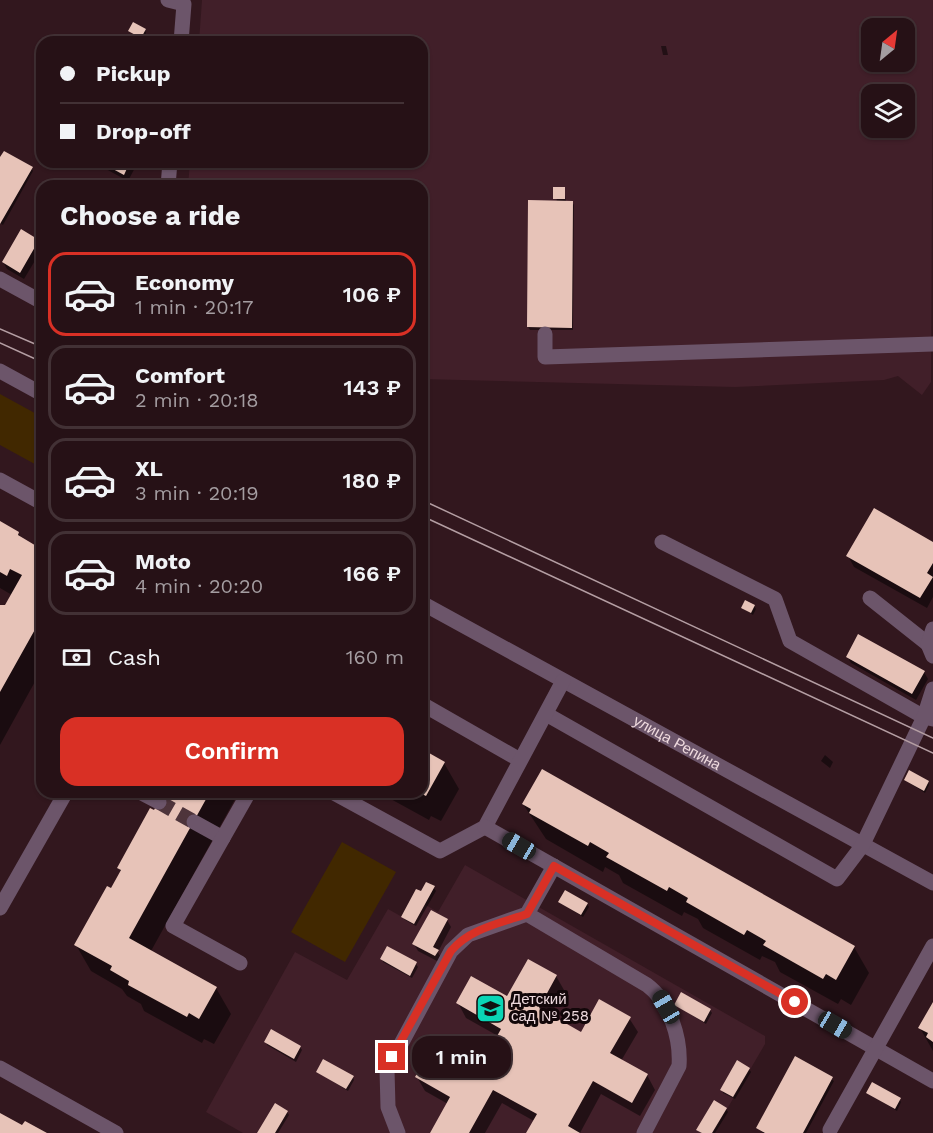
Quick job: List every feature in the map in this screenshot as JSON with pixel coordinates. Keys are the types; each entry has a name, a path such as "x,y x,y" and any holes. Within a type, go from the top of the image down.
{"street":[{"path":"168,0 184,2 181,36"},
{"path":"0,279 36,299"},
{"path":"545,333 545,357 933,344"},
{"path":"0,371 36,391"},
{"path":"0,480 36,500"},
{"path":"662,542 775,599 790,641 928,718"},
{"path":"870,598 930,650"},
{"name":"улица Репина","path":"428,606 933,883"},
{"path":"930,650 933,629"},
{"path":"343,798 440,851 486,827 563,681"},
{"path":"546,714 837,879 862,846 928,718 933,689"},
{"path":"428,708 520,760"},
{"path":"0,908 63,798"},
{"path":"151,798 159,802"},
{"path":"240,963 173,926 246,798"},
{"path":"194,822 223,838"},
{"path":"486,827 933,1080"},
{"path":"398,1133 388,1107 387,1070 451,951 468,935 527,914 554,866"},
{"path":"527,914 659,994 666,1007 680,1055 680,1066 644,1133"},
{"path":"830,1130 933,946"},
{"path":"0,1068 116,1133"}],"shaded area":[{"path":"202,0 933,0 931,382 922,395 898,376 884,380 735,387 428,379 428,180 188,180 190,168 428,168 428,36 199,36"},
{"path":"0,394 36,414 36,465 0,445"},
{"path":"342,842 396,872 345,962 291,932"},
{"name":"Детский сад № 258","path":"465,865 765,1036 765,1044 713,1133 243,1133 206,1112 295,952 347,980 388,909 411,922 422,903 438,912"}],"building":[{"path":"133,22 146,29 142,36 128,31"},
{"path":"4,151 33,167 0,224 0,157"},
{"path":"111,168 127,168 124,175"},
{"path":"553,187 565,187 565,199 553,199"},
{"path":"528,200 573,201 572,328 527,327"},
{"path":"21,229 36,238 36,245 20,273 2,262"},
{"path":"874,508 933,542 933,563 927,573 933,577 920,598 846,556"},
{"path":"0,521 36,546 36,628 0,692 0,605 5,605 22,575 10,569 7,576 0,572"},
{"path":"745,600 755,605 751,613 741,608"},
{"path":"858,634 925,671 912,694 846,657"},
{"path":"428,752 445,762 428,792"},
{"path":"542,769 855,946 836,980 826,974 823,979 763,945 766,941 747,930 744,935 686,902 688,898 669,887 667,891 606,857 609,853 590,842 588,846 529,813 531,809 522,804"},
{"path":"909,770 929,781 924,791 904,780"},
{"path":"161,798 207,798 129,938 217,987 199,1019 189,1013 187,1017 128,985 129,981 110,970 112,966 74,945 107,886 111,888 121,870 117,868 150,808 154,810"},
{"path":"426,882 435,886 414,924 401,917 416,889 421,891"},
{"path":"565,890 588,903 581,915 558,902"},
{"path":"431,910 448,919 433,947 439,950 435,956 412,944"},
{"path":"387,946 417,962 410,976 380,959"},
{"path":"528,959 557,975 539,1008 581,1032 599,999 631,1017 610,1053 648,1074 632,1103 593,1081 568,1126 580,1133 526,1133 537,1114 493,1090 469,1133 430,1133 450,1097 415,1077 431,1049 476,1074 501,1029 456,1003 471,976 507,996"},
{"path":"681,992 711,1009 704,1022 674,1005"},
{"path":"933,1002 933,1042 926,1037 928,1033 918,1028"},
{"path":"271,1029 301,1046 294,1059 264,1042"},
{"path":"795,1056 833,1077 803,1133 765,1133 756,1128"},
{"path":"323,1059 354,1076 346,1089 316,1072"},
{"path":"737,1060 750,1068 733,1097 720,1090"},
{"path":"872,1082 901,1098 895,1109 866,1093"},
{"path":"714,1100 727,1108 712,1133 702,1133 696,1130"},
{"path":"275,1103 288,1111 275,1133 257,1133"},
{"path":"0,1113 22,1125 25,1121 47,1133 0,1133"}],"tunnel":[{"path":"159,802 194,822"}],"tram line":[{"path":"0,329 36,344"},
{"path":"0,343 36,359"},
{"path":"428,503 933,738"},
{"path":"428,519 933,753"}],"place":[{"name":"Детский сад № 258","path":"490,1008"}],"route":[{"path":"392,1057 451,951 459,941 468,935 527,914 554,866 795,1002"}]}
